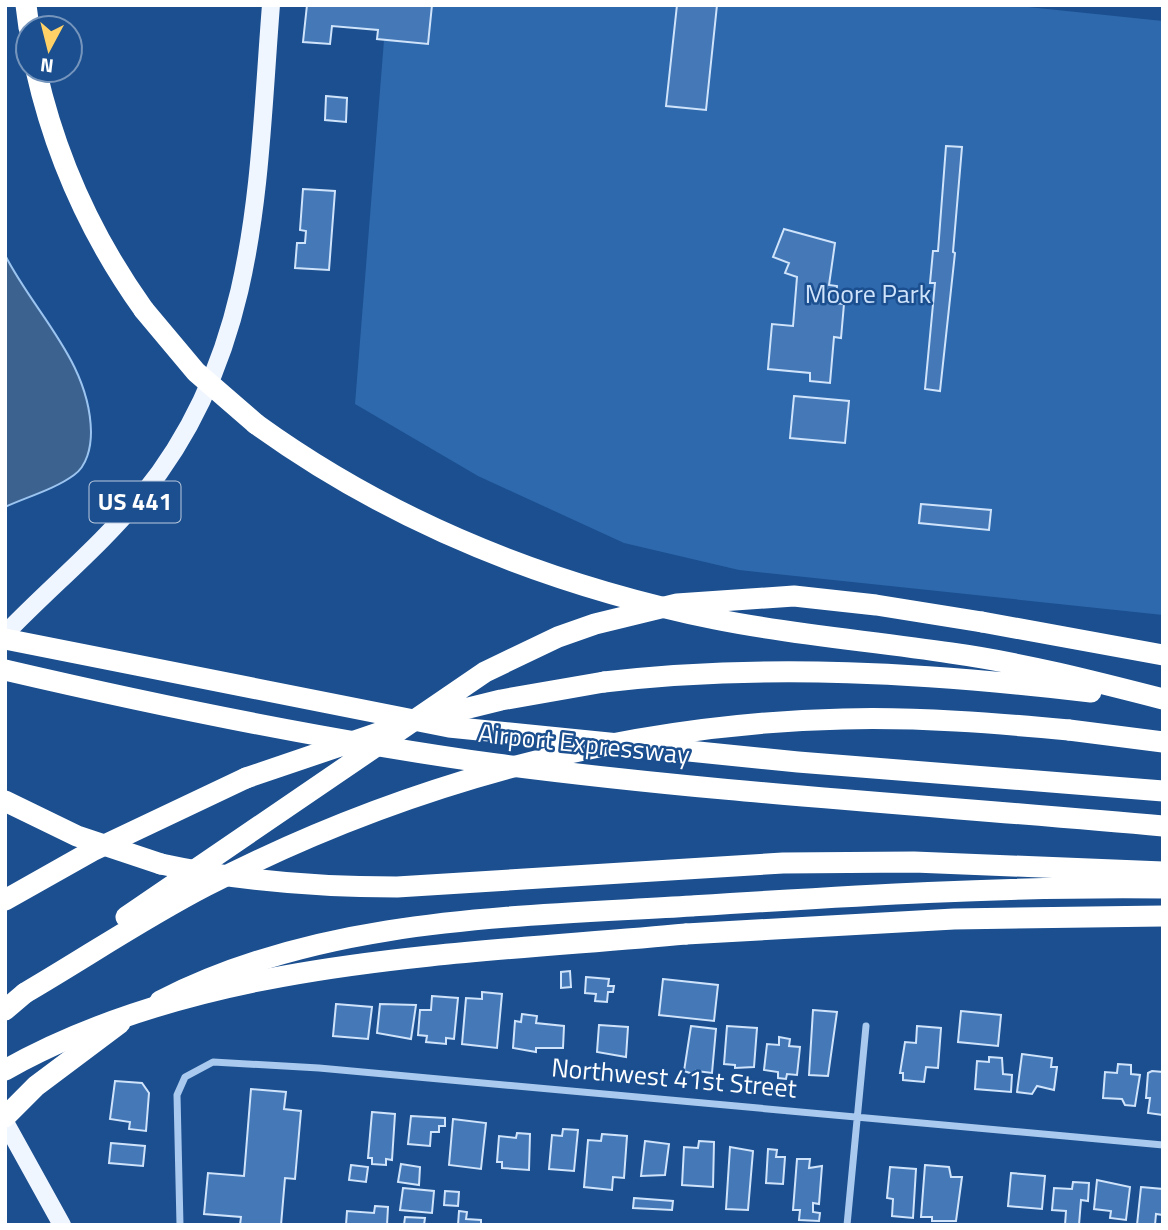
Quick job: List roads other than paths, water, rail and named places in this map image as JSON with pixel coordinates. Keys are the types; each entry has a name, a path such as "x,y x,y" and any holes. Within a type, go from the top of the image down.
{"highway":[{"path":"40,84 56,145 85,217 144,310 196,372 256,424 322,469 426,525 510,561 600,592 733,622 954,653 1059,672 1163,700"},
{"path":"5,1010 100,935 485,672 558,637 629,614 677,604 758,596 829,598 1163,655"},
{"name":"Airport Expressway","path":"5,637 449,727 799,762 1163,791"},
{"name":"Airport Expressway","path":"5,670 286,731 497,764 640,780 1163,825"},
{"path":"5,901 125,834 246,778 339,745 447,712 604,682 690,673 847,671 991,680 1163,700"},
{"path":"25,993 205,887 287,848 392,805 530,762 657,736 780,722 898,719 1069,730 1163,742"},
{"path":"5,802 77,836 161,864 237,879 340,887 397,887 783,863 914,862 1163,872"},
{"path":"5,1120 36,1086 80,1051 106,1031 155,1003 204,978 288,950 326,942 425,926 546,915 994,888 1163,888"},
{"path":"5,1070 79,1033 131,1013 252,983 397,962 686,934 967,918 1163,916"}],"main road":[{"name":"US 441","path":"5,637 45,593 119,521 157,475 194,416 221,356 242,292 251,245 271,5"},
{"path":"5,1120 62,1225"}],"street":[{"path":"847,1225 866,1026"},
{"name":"Northwest 41st Street","path":"180,1225 177,1095 185,1077 213,1062 319,1068 1163,1145"}],"park label":[{"name":"Moore Park","path":"868,294"}]}
